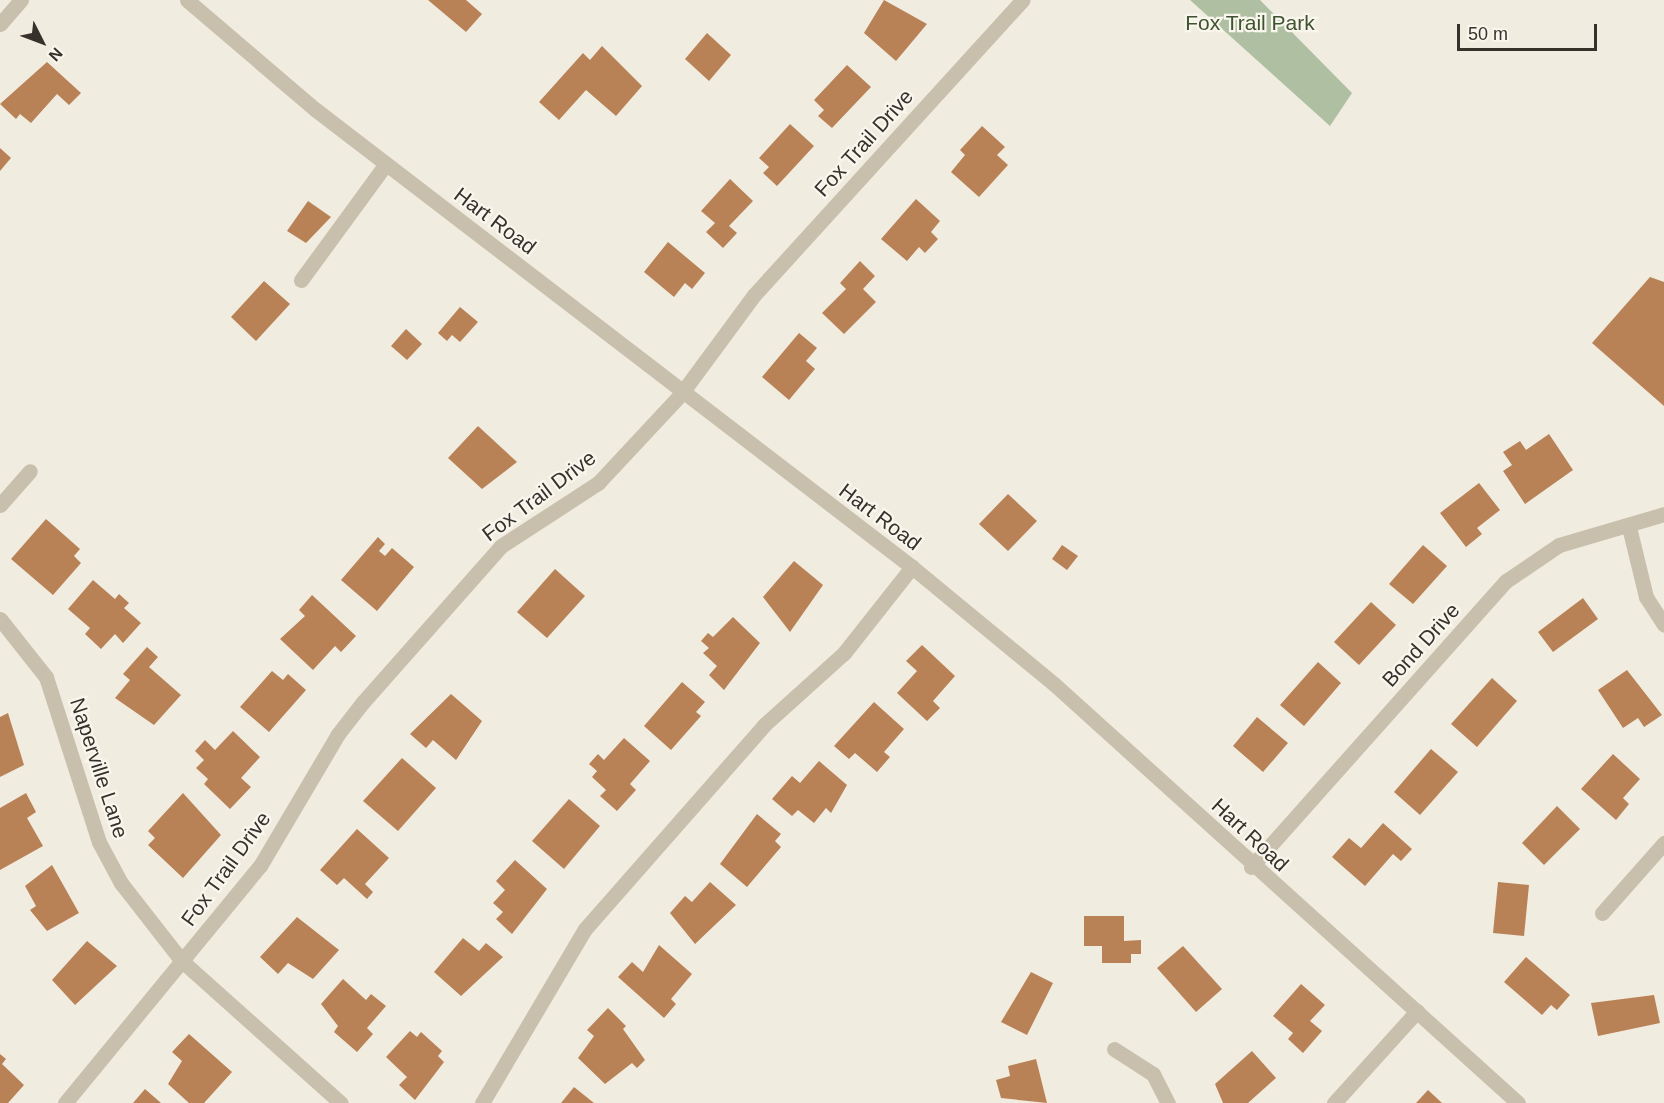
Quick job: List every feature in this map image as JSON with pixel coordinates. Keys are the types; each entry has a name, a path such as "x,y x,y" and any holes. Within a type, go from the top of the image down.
{"street":[{"path":"0,24 21,0"},
{"name":"Hart Road","path":"187,0 386,164 681,394 912,567 1054,684 1251,867 1417,1011 1518,1103"},
{"name":"Fox Trail Drive","path":"65,1103 260,866 338,734 363,702 501,546 598,483 681,394 753,295 1022,0"},
{"path":"301,280 386,164"},
{"path":"0,505 30,471"},
{"name":"Bond Drive","path":"1251,867 1506,581 1559,545 1629,527 1664,514"},
{"path":"1629,527 1646,597 1664,626"},
{"path":"482,1103 585,929 764,725 844,653 912,567"},
{"name":"Naperville Lane","path":"0,619 33,656 56,701 105,853 121,883 182,961 341,1103"},
{"path":"1602,913 1664,843"},
{"path":"1335,1103 1417,1011"},
{"path":"1114,1049 1153,1074 1168,1103"}],"green space":[{"name":"Fox Trail Park","path":"1190,0 1260,0 1352,93 1330,126"}],"building":[{"path":"428,0 466,0 482,14 466,32"},
{"path":"884,0 927,24 896,61 864,33"},
{"path":"707,33 731,55 709,81 685,59"},
{"path":"602,46 642,86 616,116 586,90 559,120 539,102 583,53 590,60"},
{"path":"47,62 81,93 69,105 57,94 31,123 20,114 16,119 0,104"},
{"path":"847,65 871,87 832,128 818,116 824,110 814,100"},
{"path":"790,124 814,146 777,186 763,173 769,167 759,158"},
{"path":"982,126 1005,147 997,155 1008,165 979,197 951,172 965,155 960,150"},
{"path":"0,148 11,158 0,171"},
{"path":"730,179 753,201 729,226 737,233 723,248 706,232 715,223 701,211"},
{"path":"916,199 940,221 931,232 938,239 925,253 919,247 907,261 881,239"},
{"path":"308,201 331,217 306,243 287,231"},
{"path":"668,242 705,273 692,289 685,283 674,297 644,272"},
{"path":"860,261 875,276 863,289 876,302 844,334 822,313 846,289 840,283"},
{"path":"1650,277 1664,282 1664,406 1592,343"},
{"path":"264,281 290,304 256,341 231,317"},
{"path":"460,307 478,322 460,342 452,335 447,341 438,333"},
{"path":"406,329 422,344 407,360 391,346"},
{"path":"799,333 817,348 806,361 815,369 789,400 762,377"},
{"path":"478,426 517,462 482,489 448,458"},
{"path":"1549,434 1573,470 1525,504 1503,471 1512,465 1503,452 1520,441 1526,450"},
{"path":"1479,483 1500,510 1477,528 1482,534 1466,547 1440,513"},
{"path":"1008,494 1037,521 1008,551 979,524"},
{"path":"46,519 80,549 74,556 81,563 53,595 11,559"},
{"path":"378,537 385,544 379,551 385,556 392,548 414,567 377,611 341,580"},
{"path":"1062,545 1078,556 1067,570 1052,559"},
{"path":"1423,545 1447,566 1413,604 1389,584"},
{"path":"794,561 823,585 790,632 763,597"},
{"path":"555,569 585,596 547,638 517,612"},
{"path":"93,580 115,599 119,594 129,603 124,608 141,623 123,643 115,634 101,649 85,634 90,628 68,609"},
{"path":"312,595 356,636 341,652 335,646 313,670 280,639 305,616 299,610"},
{"path":"1583,598 1598,619 1553,652 1538,632"},
{"path":"1371,602 1396,625 1359,665 1334,642"},
{"path":"733,617 760,643 724,690 709,675 717,666 703,653 709,648 701,641 708,633 713,637"},
{"path":"922,645 955,676 933,701 940,708 927,721 897,693 917,671 906,661"},
{"path":"147,647 158,657 149,667 181,695 154,725 115,698 130,680 123,674"},
{"path":"1318,662 1341,683 1304,726 1280,705"},
{"path":"1627,670 1662,715 1644,727 1638,718 1623,728 1598,690"},
{"path":"272,671 283,680 288,674 306,690 269,732 240,707"},
{"path":"1492,678 1517,701 1477,747 1451,724"},
{"path":"682,682 705,702 696,712 701,716 671,750 644,726"},
{"path":"451,694 482,721 456,760 433,740 426,748 410,734"},
{"path":"874,702 904,729 884,752 890,757 877,772 855,753 849,759 834,746"},
{"path":"8,713 24,765 0,777 0,717"},
{"path":"1257,717 1288,743 1263,772 1233,746"},
{"path":"233,731 260,757 241,778 251,787 230,809 204,784 208,779 196,768 204,760 195,751 205,740 215,750"},
{"path":"624,738 650,761 630,784 636,790 617,811 600,796 606,790 592,777 597,771 589,764 598,754 604,760"},
{"path":"1431,749 1458,772 1420,815 1394,792"},
{"path":"1613,754 1640,779 1623,798 1629,804 1616,820 1581,789"},
{"path":"402,758 436,788 398,831 363,801"},
{"path":"819,761 847,785 831,813 826,808 814,823 798,810 792,816 772,799 792,776 800,783"},
{"path":"26,793 36,812 27,818 43,846 0,870 0,808"},
{"path":"183,793 221,835 183,878 148,845 155,838 148,831"},
{"path":"569,799 600,826 564,869 532,841"},
{"path":"1557,806 1580,829 1544,865 1522,843"},
{"path":"757,814 781,834 775,841 781,847 747,887 720,864"},
{"path":"1383,823 1412,849 1401,861 1393,854 1365,886 1332,857 1349,838 1361,848"},
{"path":"357,829 389,858 365,884 373,892 367,899 344,878 337,885 320,870"},
{"path":"515,860 547,889 512,934 496,919 503,912 493,903 505,890 496,881"},
{"path":"52,865 79,913 47,931 30,910 36,906 25,886"},
{"path":"710,882 736,905 695,944 670,913 685,896 692,902"},
{"path":"1498,882 1529,885 1524,936 1493,933"},
{"path":"1084,916 1124,916 1124,941 1141,940 1141,954 1131,954 1131,963 1102,963 1102,946 1084,946"},
{"path":"297,917 339,950 313,979 288,963 278,974 260,957"},
{"path":"463,938 479,951 486,943 503,957 461,996 434,972"},
{"path":"87,941 117,966 75,1005 52,980"},
{"path":"659,945 692,974 671,999 676,1004 664,1018 618,977 632,962 643,972"},
{"path":"1183,946 1222,989 1196,1012 1157,968"},
{"path":"1526,957 1570,995 1557,1010 1551,1005 1542,1015 1504,982"},
{"path":"1031,972 1053,983 1027,1035 1001,1022"},
{"path":"343,979 366,1000 371,994 386,1006 367,1028 373,1034 357,1052 334,1032 338,1026 321,1004"},
{"path":"1301,984 1325,1005 1310,1021 1322,1031 1303,1053 1288,1039 1293,1033 1273,1016"},
{"path":"1654,995 1660,1023 1598,1036 1591,1003"},
{"path":"608,1008 626,1026 623,1029 645,1060 637,1068 632,1063 605,1084 578,1058 594,1036 587,1030"},
{"path":"410,1031 417,1037 421,1032 442,1051 438,1056 444,1062 415,1100 399,1085 407,1077 386,1057"},
{"path":"189,1034 232,1072 204,1103 189,1103 168,1084 182,1061 172,1052"},
{"path":"1252,1051 1276,1078 1248,1103 1223,1103 1215,1084"},
{"path":"0,1054 6,1059 2,1064 24,1085 8,1103 0,1103"},
{"path":"1036,1059 1047,1103 1001,1098 996,1080 1010,1076 1008,1066"},
{"path":"574,1087 594,1103 561,1103"},
{"path":"145,1089 161,1103 133,1103"},
{"path":"1428,1090 1442,1103 1416,1103"}]}
